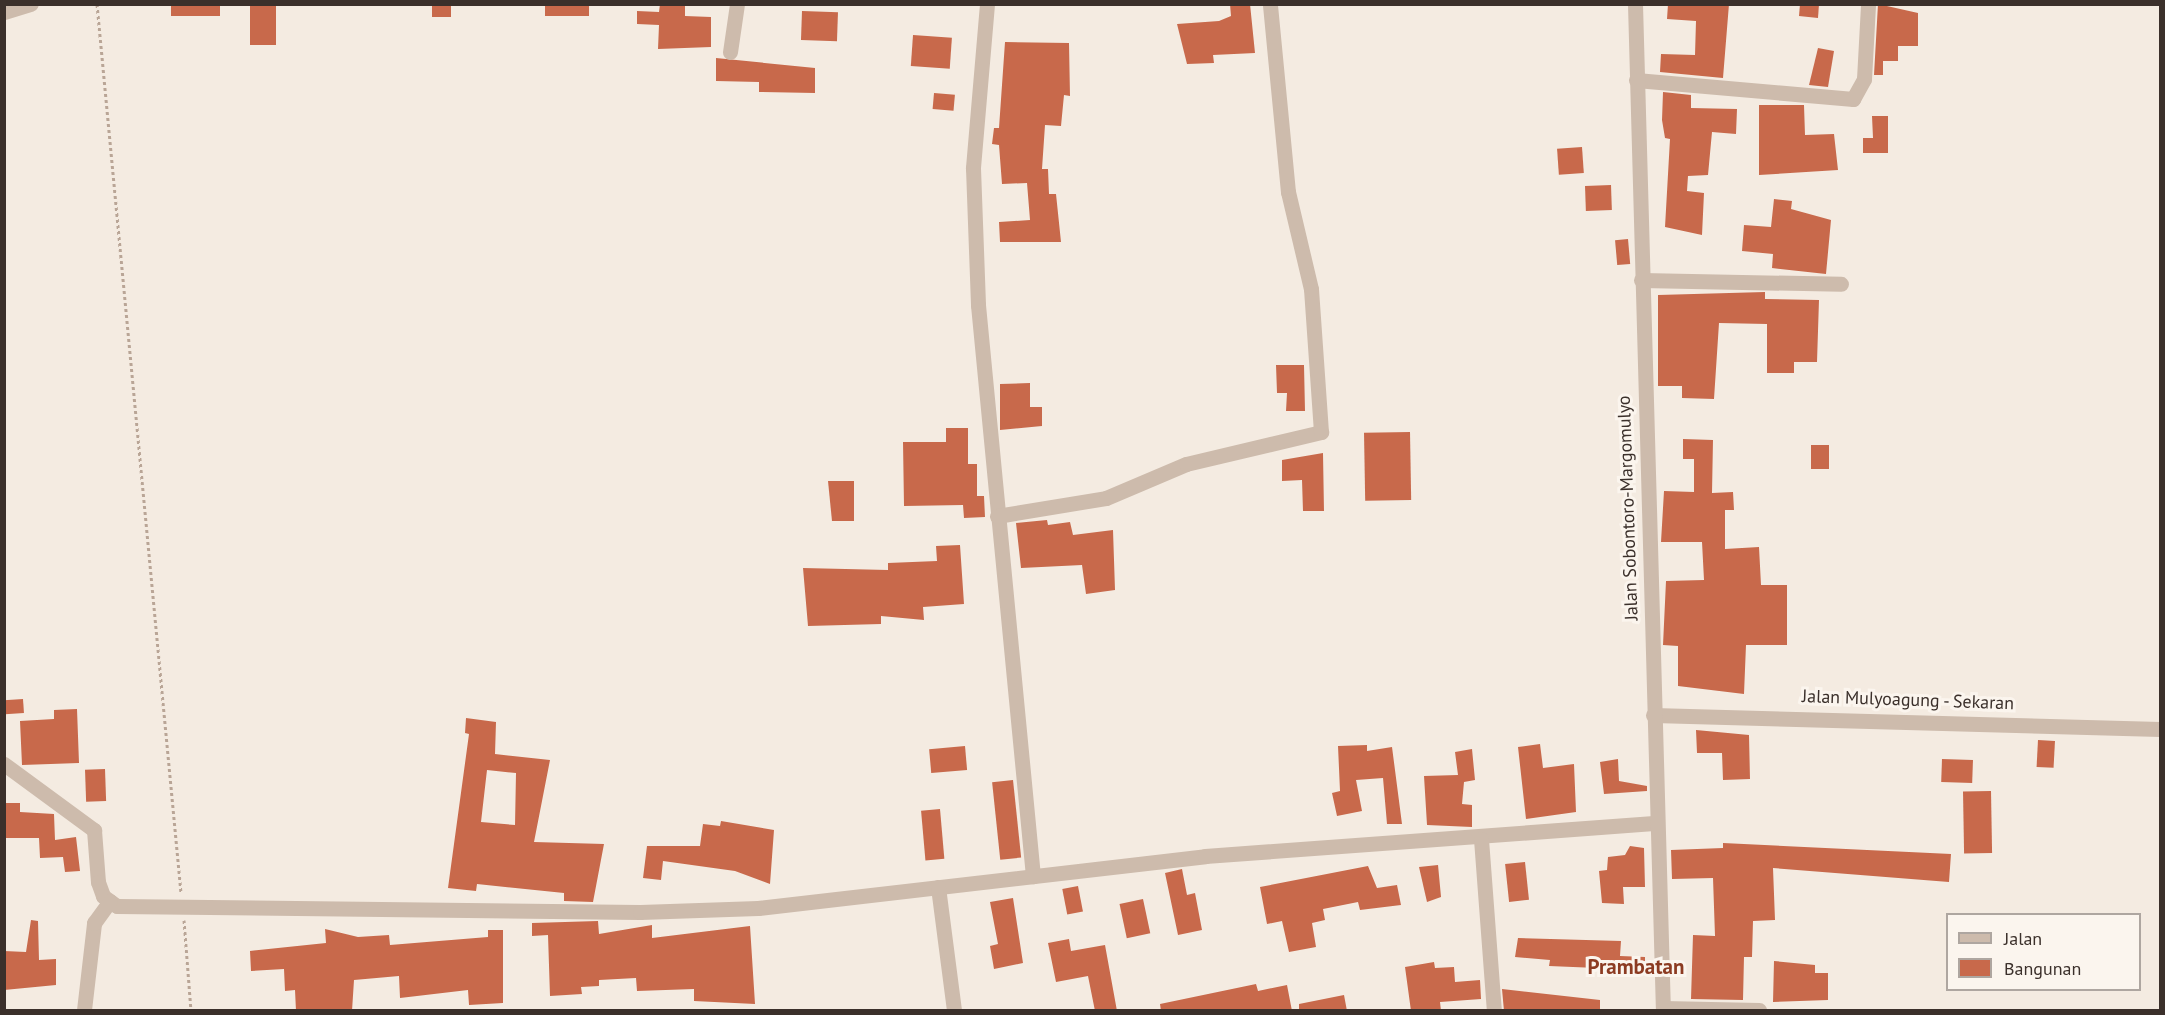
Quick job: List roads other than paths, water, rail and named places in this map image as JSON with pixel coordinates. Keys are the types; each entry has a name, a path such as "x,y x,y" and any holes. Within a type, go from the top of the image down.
{"street":[{"path":"4,12 31,4"},
{"path":"730,52 737,4"},
{"path":"987,4 973,168 981,363 1033,876"},
{"path":"997,516 1107,498 1186,464 1321,432 1311,289 1288,192 1270,4"},
{"name":"Jalan Sobontoro-Margomulyo","path":"1635,4 1654,823 1663,1009"},
{"path":"1636,80 1853,99 1864,80 1868,4"},
{"path":"1641,280 1841,284"},
{"name":"Jalan Mulyoagung - Sekaran","path":"1653,715 2160,729"},
{"path":"4,764 94,830 98,882 110,901 117,906 640,912 758,908 1205,856 1480,839 1654,823"},
{"path":"1480,839 1494,1011"},
{"path":"938,887 954,1011"},
{"path":"84,1011 94,923 110,901"},
{"path":"1663,1009 1759,1011"}],"district":[{"name":"Prambatan","path":"1636,967"}]}
